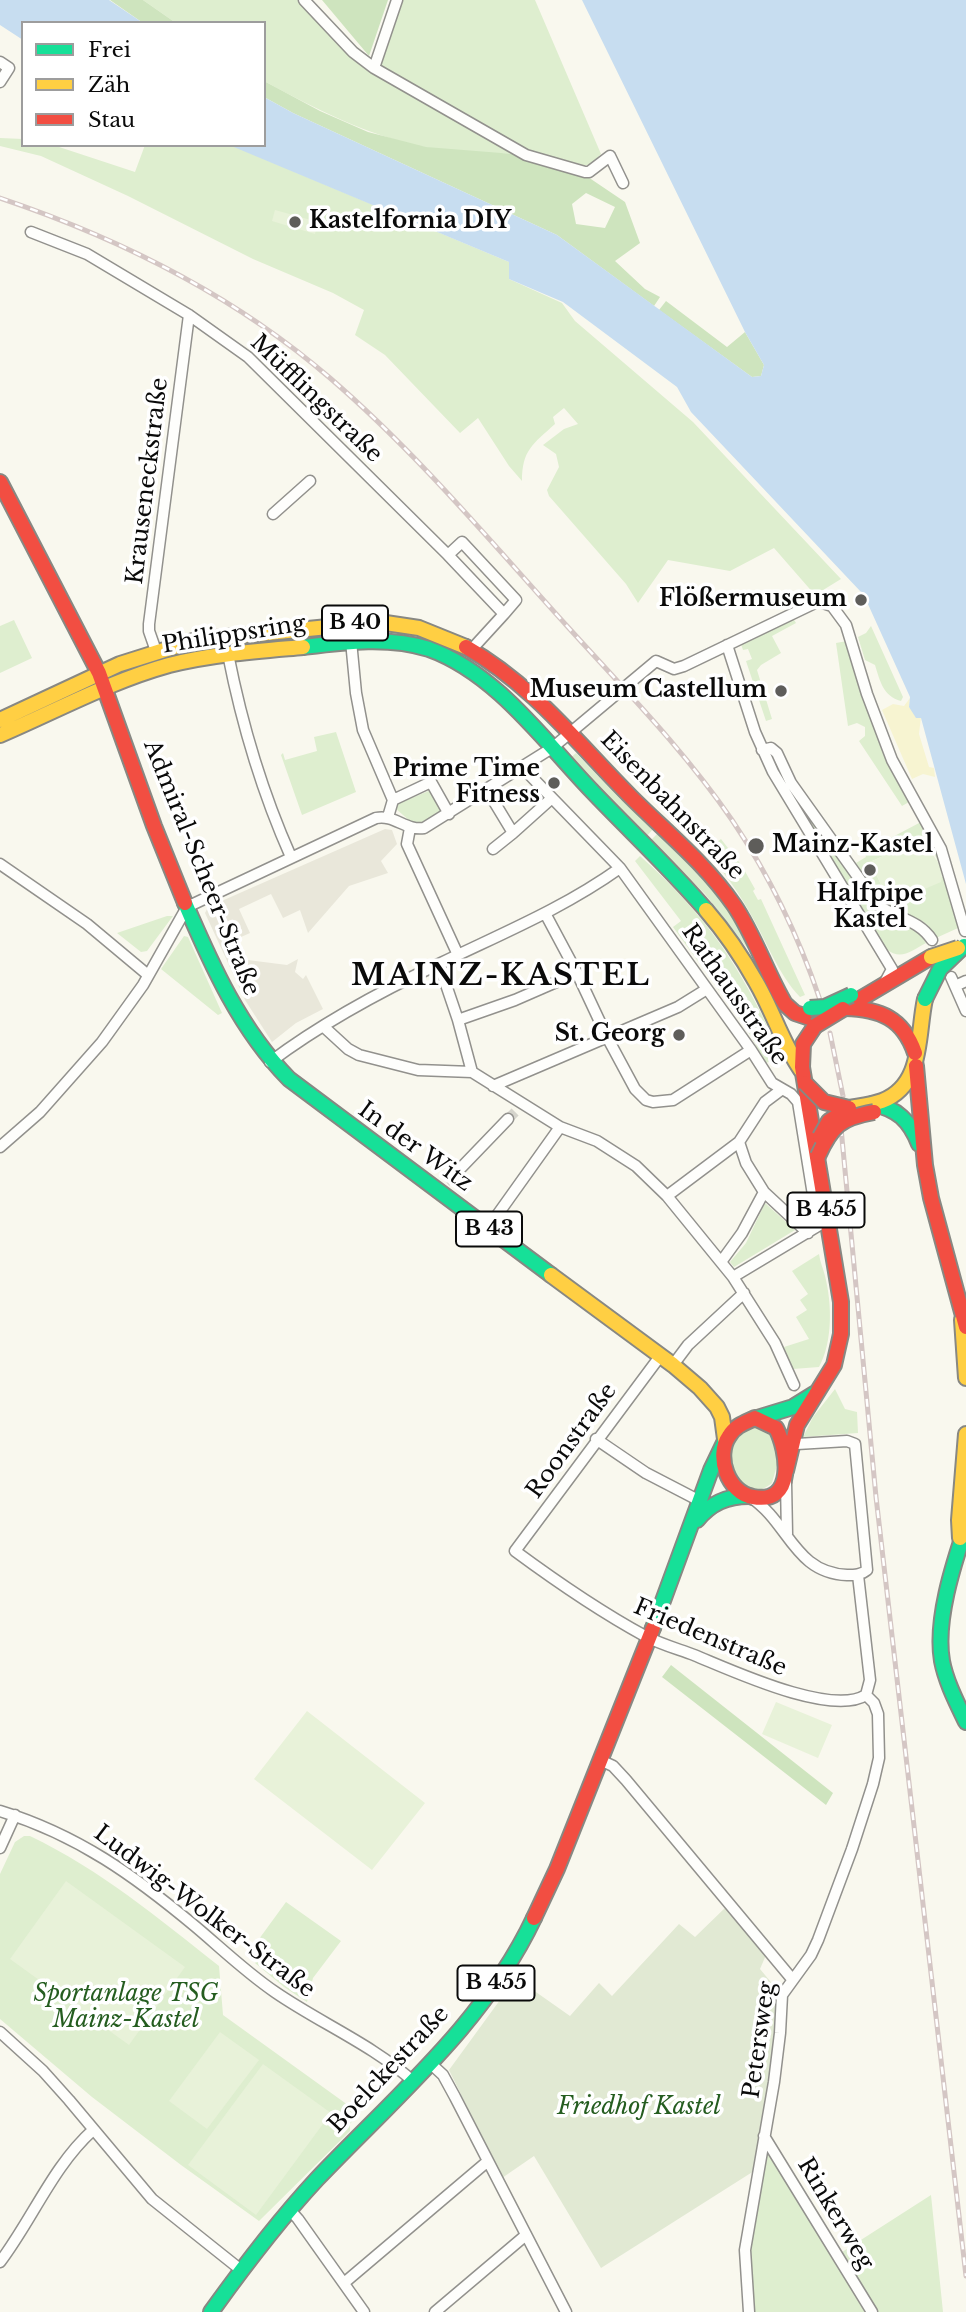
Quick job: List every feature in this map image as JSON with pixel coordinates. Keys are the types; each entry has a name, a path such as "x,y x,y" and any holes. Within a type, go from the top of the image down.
{"main road":[{"name":"B 43","path":"0,482 102,690"},
{"name":"Philippsring","path":"95,675 156,651 196,640 362,623 408,625 443,635 472,649 505,671 572,734"},
{"path":"407,643 410,638 408,625"},
{"path":"196,640 195,654 199,659"},
{"name":"Philippsring","path":"102,690 168,666 228,654 351,641 407,643 450,656 481,675 552,748"},
{"name":"B 40","path":"0,720 95,675"},
{"name":"B 40","path":"0,735 102,690"},
{"name":"Admiral-Scheer-Straße","path":"102,690 187,907 235,1012 265,1057"},
{"name":"Eisenbahnstraße","path":"572,734 722,888 751,932 788,1008 802,1017 816,1018"},
{"name":"Eisenbahnstraße","path":"552,748 686,886 728,937 783,1019 800,1062"},
{"path":"851,1004 899,968 965,941"},
{"name":"B 40","path":"800,1062 813,1094 836,1107 873,1105 899,1093 911,1078 916,1061 925,999 940,969 965,941"},
{"path":"800,1062 805,1038 816,1018 851,1004 883,985 899,968"},
{"path":"851,1004 876,1011 894,1020 909,1036 916,1061 925,1165 931,1198 966,1327"},
{"path":"919,1027 928,1096 925,1165"},
{"name":"In der Witz","path":"265,1057 300,1090 442,1186 488,1228 673,1365 713,1401 724,1421 725,1441"},
{"name":"B 455","path":"689,1530 702,1513 728,1497 762,1498 776,1492 783,1483 797,1425 834,1365 841,1334 841,1302 800,1062"},
{"path":"818,1156 826,1136 836,1123 873,1105 904,1116 915,1132 925,1165"},
{"name":"B 455","path":"818,1156 820,1137 825,1126 833,1116 849,1108"},
{"path":"961,1312 966,1378"},
{"name":"B 455","path":"689,1530 717,1455 738,1423 793,1407 819,1391"},
{"name":"In der Witz","path":"713,1401 756,1418"},
{"path":"756,1418 772,1424 780,1434 786,1453 786,1473"},
{"path":"960,1544 959,1520 966,1434"},
{"path":"725,1441 722,1456 729,1479 749,1497"},
{"path":"966,1527 960,1544 940,1643 946,1674 966,1722"},
{"name":"Boelckestraße","path":"211,2312 289,2210 414,2082 491,1990 522,1943 557,1869 689,1530"}],"street":[{"path":"304,0 353,52 374,68 526,155 585,172 589,172 610,156 623,183"},
{"path":"374,68 397,0"},
{"path":"0,62 9,68 0,82"},
{"name":"Müfflingstraße","path":"31,232 87,254 189,315 248,357 504,614"},
{"name":"Krauseneckstraße","path":"156,651 149,624 189,315"},
{"path":"273,514 310,481"},
{"path":"448,555 462,542 516,600 472,649"},
{"path":"0,1147 67,1084 125,1012 187,907 376,818 388,817 410,828 424,828 572,734 656,661 674,669 815,603 830,604 846,625 871,706 892,760 941,849 965,941"},
{"path":"351,641 363,730 393,800 388,817"},
{"path":"727,645 762,750 773,772 899,968"},
{"path":"228,654 237,702 267,804 291,857"},
{"path":"762,750 771,748 777,752 791,783 878,905 920,925 932,940"},
{"name":"Rathausstraße","path":"522,767 620,868 772,1083 792,1094 798,1102 818,1226 808,1233"},
{"path":"393,800 430,782 449,814"},
{"path":"486,790 513,833"},
{"path":"493,849 552,798"},
{"path":"410,828 407,844 458,955"},
{"path":"0,864 87,924 148,975"},
{"path":"265,1057 439,964 546,915 620,868"},
{"path":"546,915 635,1089 646,1100 658,1103 673,1100 751,1050"},
{"path":"439,964 472,1072"},
{"path":"458,1020 515,1000 577,973"},
{"path":"966,981 953,982 966,1011"},
{"path":"493,1086 678,1007 707,989"},
{"path":"324,1027 348,1049 359,1055 418,1070 472,1072 519,1107 559,1127 597,1141 624,1157 667,1196 733,1277 775,1343 794,1385"},
{"path":"667,1196 739,1141 765,1102 781,1090"},
{"path":"456,1172 508,1119"},
{"path":"488,1228 559,1127"},
{"path":"733,1277 808,1233 764,1192 746,1163 739,1141"},
{"path":"720,1262 738,1240 764,1192"},
{"path":"673,1365 688,1345 744,1293"},
{"name":"Roonstraße","path":"515,1551 660,1355"},
{"path":"596,1439 646,1473 700,1501"},
{"path":"749,1497 767,1511 805,1560 819,1569 839,1575 866,1572 868,1563 855,1444 847,1441 797,1444 790,1448"},
{"path":"786,1473 785,1527 790,1541"},
{"name":"Friedenstraße","path":"515,1551 608,1615 649,1638 786,1690 846,1701 866,1695"},
{"path":"792,1979 811,1955 819,1937 857,1836 873,1784 879,1751 878,1714 874,1703 866,1695 870,1680 858,1575"},
{"name":"Petersweg","path":"600,1759 613,1766 626,1780 792,1979 782,1995 780,2033 746,2250 749,2312"},
{"name":"Ludwig-Wolker-Straße","path":"0,1811 76,1841 100,1854 160,1897 271,1990 381,2056 414,2082"},
{"path":"0,1848 15,1815"},
{"path":"0,2032 43,2071 152,2199 241,2270"},
{"path":"430,2063 443,2076 566,2312"},
{"path":"0,2262 22,2232 71,2151 93,2130"},
{"name":"Rinkerweg","path":"764,2136 872,2312"},
{"path":"344,2283 488,2161"},
{"path":"289,2210 299,2219 364,2312"},
{"path":"435,2312 526,2235"}],"green space":[{"path":"110,0 143,0 173,21 140,21"},
{"path":"143,0 304,0 353,52 526,155 424,147 382,136 322,111 266,82 266,21 173,21"},
{"path":"322,0 388,0 369,56"},
{"path":"400,0 535,0 601,154 591,164 583,166 524,152 377,67"},
{"path":"266,82 320,111 368,132 426,147 526,155 585,175 625,202 640,243 615,261 645,289 660,297 654,306 557,235 266,98","holes":["586,193 615,207 605,228 576,224 572,204"]},
{"path":"0,138 21,139 21,147 59,147 135,172 144,147 236,147 509,262 509,279 562,303 575,321 693,422 841,579 815,595 774,548 730,571 668,560 638,603 626,584 549,496 547,490 559,467 556,454 543,445 564,429 578,424 564,408 553,417 555,424 530,448 524,462 522,481 478,418 460,433 385,355 355,335 364,310 41,156 0,146"},
{"name":"Kastelfornia DIY","path":"275,210 318,222 315,234 272,221"},
{"path":"666,301 727,347 745,332 764,365 761,376 752,377 659,310"},
{"path":"793,618 796,623 772,636 781,653 757,670 772,719 766,721 746,661 752,659 748,649 743,650 741,644"},
{"path":"14,620 32,658 0,673 0,626"},
{"path":"871,626 903,697 901,701 886,692 875,665 865,660 858,637 866,633"},
{"path":"847,641 874,729 909,802 902,806 859,741 865,736 865,727 857,723 848,726 836,643"},
{"path":"336,732 356,792 302,815 281,755 283,753 285,760 317,751 314,737"},
{"path":"576,753 620,799 654,828 646,837 569,759"},
{"path":"772,753 876,910 882,916 915,930 926,943 911,952 901,954 891,953 886,949 778,773 769,755"},
{"path":"431,790 444,810 422,822 411,822 395,808 397,804"},
{"path":"921,822 938,854 942,871 935,855 927,849 922,839 863,865 877,876 889,901 944,876 958,928 936,938 921,920 885,904 856,863 866,857 864,852"},
{"path":"697,830 712,846 721,839 742,866 758,900 761,899 805,995 800,997 792,988 737,892 691,835"},
{"path":"659,832 712,885 757,956 754,957 705,894 650,841"},
{"path":"922,839 939,865 941,882 894,902 888,901 877,876 870,879 863,865"},
{"path":"640,856 703,921 735,966 777,1046 774,1048 778,1058 766,1063 745,1026 673,927 681,921 635,861"},
{"path":"173,916 147,951 141,952 117,933"},
{"path":"184,936 188,937 222,1013 218,1015 161,969"},
{"path":"765,1203 795,1230 734,1267 730,1262 746,1243"},
{"path":"819,1254 829,1298 827,1346 819,1367 793,1369 784,1347 809,1339 796,1317 807,1310 800,1300 808,1294 792,1271"},
{"path":"835,1389 845,1409 857,1412 858,1433 803,1437 813,1417"},
{"path":"752,1422 774,1436 779,1458 772,1483 762,1489 753,1490 739,1481 728,1454 728,1445"},
{"path":"671,1665 833,1793 826,1805 662,1677"},
{"path":"776,1702 832,1725 818,1758 762,1734"},
{"path":"307,1711 425,1803 372,1870 254,1779"},
{"name":"Sportanlage TSG Mainz-Kastel","path":"24,1836 30,1836 56,1849 105,1879 219,1966 223,2015 359,2113 350,2124 350,2131 259,2221 92,2097 0,2019 0,1874 15,1842"},
{"path":"66,1881 185,1967 129,2045 10,1959"},
{"path":"286,1902 341,1941 313,1978 307,2002 255,1963 259,1959 255,1955 261,1940 259,1939"},
{"name":"Friedhof Kastel","path":"726,1907 766,1955 760,1969 780,1993 770,2078 754,2171 601,2268 534,2156 502,2178 449,2070 516,1978 570,2016 599,1983 612,1996 679,1924 695,1937"},
{"path":"220,2032 259,2060 207,2129 169,2101"},
{"path":"263,2064 331,2113 256,2215 188,2165"},
{"path":"766,2145 839,2254 931,2195 943,2312 754,2312 748,2264"}],"sand":[{"path":"910,698 909,707 921,717 919,734 929,767 934,768 935,777 923,774 912,779 882,710 893,704 904,706"}],"shaded area":[{"path":"385,829 392,830 397,844 381,861 388,873 349,886 308,933 300,910 283,918 271,894 239,909 250,933 232,941 240,959 287,965 298,959 295,972 303,979 306,975 323,1009 296,1023 272,1042 245,1000 205,913 208,907"}],"water":[{"path":"0,0 109,0 140,21 21,21 21,39 0,25"},
{"path":"582,0 966,0 966,884 921,718 916,718 909,707 910,697 867,602 861,592 691,412 677,387 563,302 509,279 509,262 234,147 266,147 266,98 557,235 752,377 761,376 764,365 745,332"}],"tunnel":[{"path":"508,1119 517,1110"},
{"path":"446,1182 456,1173"}],"railway":[{"path":"0,198 88,231 132,251 215,296 293,348 330,378 393,437 453,499 632,697 674,744 713,794 746,841 771,885 803,953 820,1000"},
{"path":"830,1033 843,1096"},
{"path":"841,1128 876,1497 966,2276"}],"traffic: fast":[{"path":"303,647 350,642 398,642 429,649 476,674 518,710 706,910"},
{"path":"185,903 229,996 256,1039 289,1079 551,1275"},
{"path":"925,999 940,969 964,946"},
{"path":"810,1008 825,1007 851,995"},
{"path":"872,1104 889,1109 902,1117 919,1144"},
{"path":"757,1418 793,1407 814,1394"},
{"path":"653,1628 711,1470 724,1443"},
{"path":"697,1520 720,1502 749,1496"},
{"path":"966,1527 946,1593 940,1645 946,1677 966,1722"},
{"path":"211,2312 303,2195 464,2025 514,1956 534,1918"}],"traffic: slow":[{"path":"0,720 120,664 196,640 379,622 419,628 466,647"},
{"path":"0,735 105,688 169,665 219,656 303,647"},
{"path":"706,910 751,973 801,1070"},
{"path":"931,957 958,948"},
{"path":"849,1108 882,1101 896,1094 905,1083 916,1058 925,999"},
{"path":"551,1275 700,1388 722,1417 725,1439"},
{"path":"962,1320 966,1378"},
{"path":"960,1538 966,1434"}],"traffic: jam":[{"path":"0,482 99,673 185,903"},
{"path":"466,647 490,662 534,697 698,862 734,905 785,1004 795,1013 813,1019"},
{"path":"845,1008 931,957"},
{"path":"845,1008 879,1013 889,1018 904,1031 915,1053"},
{"path":"815,1026 843,1009"},
{"path":"786,1471 797,1425 834,1365 841,1334 841,1302 802,1067 803,1044 815,1026"},
{"path":"916,1066 925,1165 931,1198 966,1327"},
{"path":"805,1083 824,1102 849,1108"},
{"path":"820,1137 829,1121 849,1108"},
{"path":"818,1156 833,1130 845,1120 874,1112"},
{"path":"755,1418 776,1428 784,1450 785,1474 782,1485 776,1493 767,1497 753,1497 737,1489 726,1472 724,1463 725,1444 731,1433 755,1418"},
{"path":"534,1918 557,1869 653,1628"}],"place":[{"name":"Kastelfornia DIY","path":"295,222"},
{"name":"Flößermuseum","path":"861,600"},
{"name":"Museum Castellum","path":"781,691"},
{"name":"Prime Time Fitness","path":"554,783"},
{"name":"Mainz-Kastel","path":"756,846"},
{"name":"Halfpipe Kastel","path":"870,870"},
{"name":"St. Georg","path":"679,1035"}],"district":[{"name":"MAINZ-KASTEL","path":"501,977"}]}
